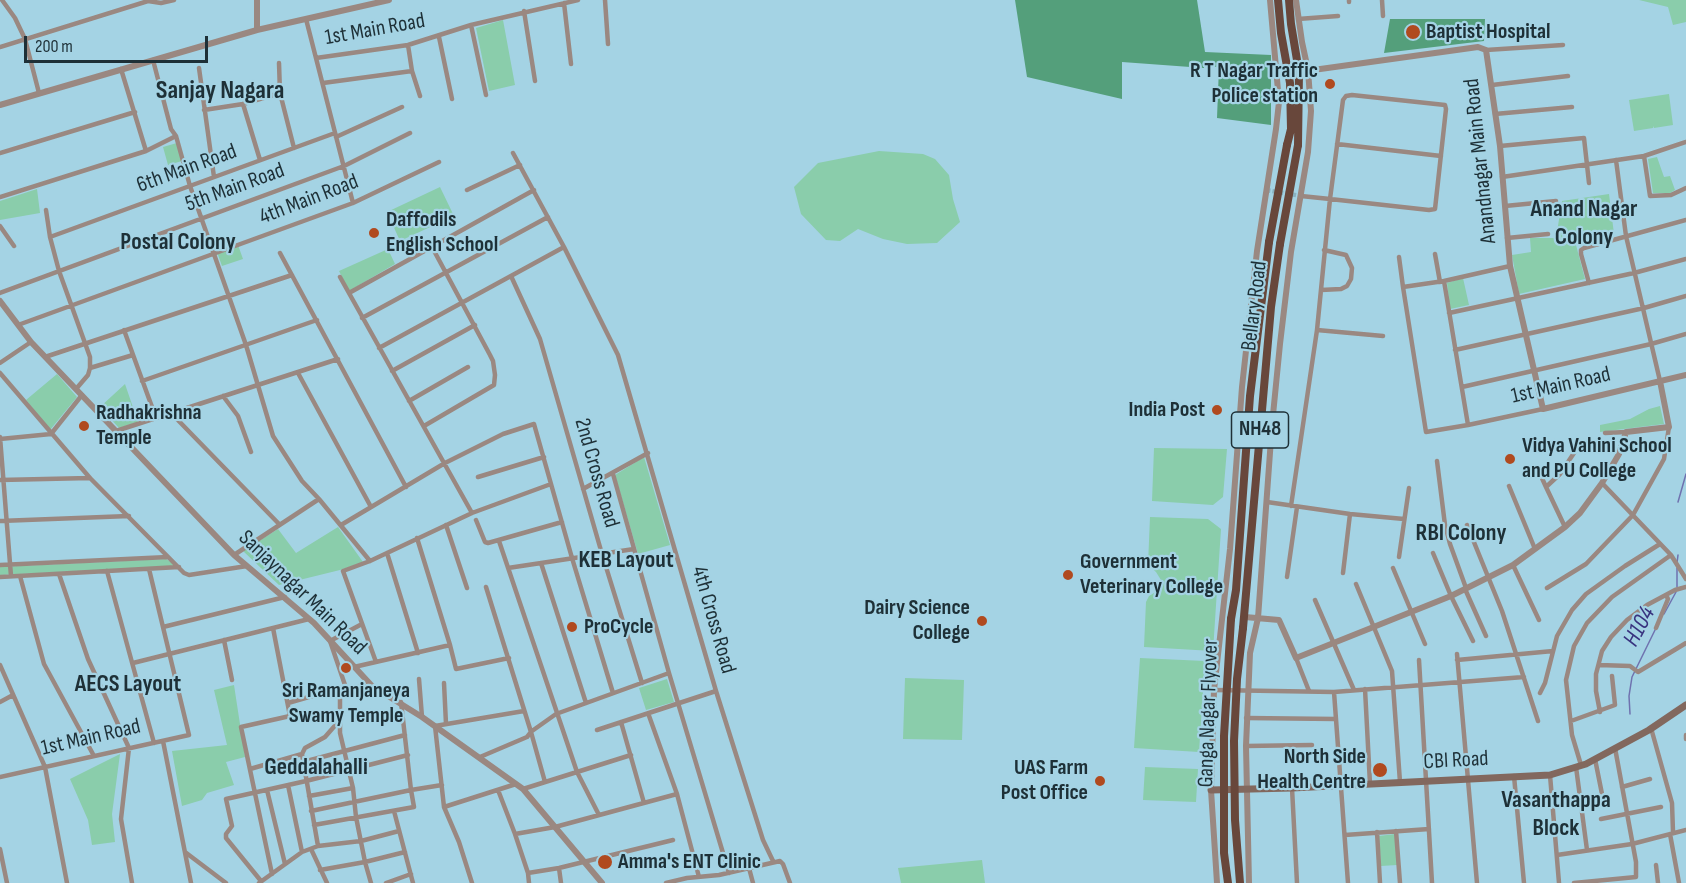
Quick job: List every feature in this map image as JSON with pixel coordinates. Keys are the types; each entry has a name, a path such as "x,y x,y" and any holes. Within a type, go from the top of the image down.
{"highway":[{"name":"Bellary Road","path":"1234,544 1269,242 1291,129 1290,83 1278,0"},
{"name":"Bellary Road","path":"1245,617 1271,307 1298,145 1304,71 1291,24 1289,0"},
{"name":"Ganga Nagar Flyover","path":"1228,883 1224,853 1224,736 1231,619 1236,590 1234,544"},
{"name":"Ganga Nagar Flyover","path":"1240,883 1234,820 1234,741 1237,679 1245,617"}],"main road":[{"name":"CBI Road","path":"1211,790 1550,775 1595,759 1640,735 1686,705"}],"street":[{"path":"10,0 3,1 15,18 25,39 39,93"},
{"path":"0,47 148,1 161,3 174,0"},
{"path":"256,0 257,30"},
{"path":"0,105 257,30 389,0"},
{"name":"1st Main Road","path":"316,58 408,45 471,25 578,0"},
{"path":"605,0 608,44"},
{"path":"1217,883 1211,790 1214,690 1234,544 1242,387 1257,251 1279,102 1270,0"},
{"path":"1249,883 1246,718 1250,653 1258,618 1280,344 1291,252 1308,152 1311,111 1296,0"},
{"path":"1382,0 1383,16"},
{"path":"564,3 572,64"},
{"path":"524,11 535,81"},
{"path":"1298,19 1338,16"},
{"path":"306,19 353,203"},
{"path":"471,25 486,95"},
{"path":"439,37 452,99"},
{"path":"408,45 412,70 420,96"},
{"path":"1486,50 1563,45"},
{"name":"Anandnagar Main Road","path":"1304,71 1478,47 1486,50 1500,146 1510,266 1543,409"},
{"path":"153,60 171,129 176,136 190,186 246,345 273,436 302,481 370,561"},
{"path":"279,63 280,93 294,148"},
{"path":"199,68 214,177"},
{"path":"121,69 146,151"},
{"path":"323,83 412,70"},
{"path":"1492,85 1568,76"},
{"path":"204,110 243,104 280,93"},
{"path":"1287,577 1317,330 1324,250 1330,199 1343,100 1346,96 1352,95 1445,105 1435,209 1429,210 1330,199 1301,196"},
{"path":"243,104 260,160"},
{"name":"6th Main Road","path":"50,237 260,160 336,135 402,107"},
{"path":"1495,114 1572,107"},
{"path":"0,153 135,112"},
{"name":"5th Main Road","path":"0,293 344,166 410,133"},
{"path":"0,197 146,151 176,136"},
{"path":"1500,146 1584,138 1589,183"},
{"path":"1502,177 1644,156 1686,142"},
{"path":"1337,144 1441,156"},
{"name":"4th Cross Road","path":"513,153 564,247 618,355 716,691 763,840 773,861 783,864 790,883"},
{"path":"1644,156 1650,196 1671,195 1686,188"},
{"path":"1548,588 1586,564 1633,515 1664,459 1669,426 1626,236 1616,160"},
{"name":"4th Main Road","path":"18,325 353,203 440,162"},
{"path":"467,190 520,165"},
{"path":"349,294 534,190"},
{"path":"1505,207 1556,201"},
{"path":"46,210 59,271 90,357 88,375 76,389"},
{"path":"362,318 548,217"},
{"path":"1589,283 1581,250 1686,220"},
{"path":"0,226 14,246"},
{"path":"1508,238 1548,234"},
{"path":"424,426 494,385 494,368 490,354 432,247"},
{"path":"379,348 564,247"},
{"path":"1321,290 1341,289 1347,286 1351,279 1351,264 1346,255 1324,250"},
{"path":"280,253 406,487"},
{"path":"1436,254 1449,313 1468,426"},
{"path":"1399,257 1403,287 1510,266"},
{"path":"1449,313 1634,273 1686,259"},
{"path":"45,357 292,274"},
{"name":"2nd Cross Road","path":"511,276 540,339 642,683"},
{"path":"340,277 472,513"},
{"name":"1st Main Road","path":"1403,287 1426,432 1468,426 1686,375"},
{"path":"1455,350 1644,308 1686,296"},
{"name":"Sanjaynagar Main Road","path":"0,301 31,342 234,555 309,619 372,686 401,702 523,789 602,883"},
{"path":"142,381 317,321"},
{"path":"392,371 475,325"},
{"path":"124,330 156,418"},
{"path":"1317,330 1383,336"},
{"path":"1462,387 1686,334"},
{"path":"0,363 31,342"},
{"path":"90,368 133,355"},
{"path":"116,431 338,360"},
{"path":"409,400 468,367"},
{"path":"0,373 90,478 184,573 189,575 247,566"},
{"path":"298,373 371,507"},
{"path":"11,576 0,438 51,434 82,395"},
{"path":"224,396 238,416 251,452"},
{"path":"171,413 280,525"},
{"path":"341,525 445,464 502,434 534,424 613,693"},
{"path":"1605,433 1669,426"},
{"path":"1296,658 1450,596 1513,565 1581,513 1619,454 1626,432"},
{"path":"1546,487 1560,474 1576,450"},
{"path":"583,489 648,453"},
{"path":"478,477 544,457"},
{"path":"1437,461 1445,525 1450,544 1486,636"},
{"path":"613,474 729,873"},
{"path":"1541,476 1565,527"},
{"path":"2,480 90,478"},
{"path":"1602,483 1660,544 1686,579"},
{"path":"376,662 344,571 472,513 551,484"},
{"path":"1509,486 1535,549"},
{"path":"1399,557 1410,488"},
{"path":"234,555 319,499"},
{"path":"1267,502 1404,519"},
{"path":"1343,573 1350,514"},
{"path":"0,521 130,516"},
{"path":"476,520 486,543 562,522"},
{"path":"446,525 467,588"},
{"path":"1467,525 1502,610 1538,721"},
{"path":"417,538 456,669 509,658"},
{"path":"499,541 576,772 599,815"},
{"path":"1540,693 1545,683 1557,636 1572,610 1586,594 1660,544"},
{"path":"508,568 634,549"},
{"path":"387,553 418,653"},
{"path":"1433,553 1450,596 1473,641"},
{"path":"0,565 168,556"},
{"path":"1587,850 1579,766 1566,680 1574,646 1587,623 1612,597 1672,558"},
{"path":"541,563 586,703"},
{"path":"1513,565 1539,620"},
{"path":"0,577 179,567"},
{"path":"1393,567 1425,644"},
{"path":"149,569 169,654"},
{"path":"107,571 154,742"},
{"path":"59,574 88,659 129,748 121,819 132,883"},
{"path":"20,576 44,664 94,756"},
{"path":"1356,584 1392,671 1400,782"},
{"path":"486,587 545,782"},
{"path":"1600,712 1596,691 1599,665 1602,651 1611,637 1647,605 1686,587"},
{"path":"1656,628 1668,599 1667,594"},
{"path":"163,627 285,597"},
{"path":"1316,600 1354,690"},
{"path":"1245,617 1279,620 1309,691"},
{"path":"133,663 309,619"},
{"path":"362,624 330,641 343,688 339,721 353,788 356,817 371,883"},
{"path":"272,874 241,726 290,716 273,628"},
{"path":"224,640 232,680"},
{"path":"1599,665 1630,666 1636,670 1686,643"},
{"path":"354,667 450,645"},
{"path":"1477,883 1457,657 1553,651"},
{"name":"1st Main Road","path":"0,777 189,735 169,654"},
{"path":"1419,660 1432,883"},
{"path":"0,665 45,767 68,883"},
{"path":"480,757 530,734 556,714 669,673"},
{"path":"1571,721 1615,705 1612,676"},
{"path":"1214,690 1334,692 1524,677"},
{"path":"418,679 422,717"},
{"path":"444,683 446,724"},
{"path":"288,703 343,688 372,686"},
{"path":"1365,689 1370,784"},
{"path":"597,730 716,691"},
{"path":"1334,692 1348,883"},
{"path":"0,702 13,695"},
{"path":"314,825 414,807 401,702"},
{"path":"472,883 459,842 444,807 435,726 524,711"},
{"path":"648,713 677,794 699,878"},
{"path":"1246,718 1336,719"},
{"path":"318,846 302,754 304,748 325,737 339,721"},
{"path":"621,722 644,803"},
{"path":"1651,728 1672,803 1672,833 1679,883"},
{"path":"303,762 405,735"},
{"path":"163,741 191,883"},
{"path":"1246,746 1312,745"},
{"path":"1574,883 1636,878 1615,748"},
{"path":"250,769 302,754"},
{"path":"399,831 361,841 318,846 302,852 260,882 226,837 232,826 226,799 408,754"},
{"path":"523,789 631,755"},
{"path":"1595,759 1603,799"},
{"path":"1550,775 1559,883"},
{"path":"1514,777 1524,883"},
{"path":"1622,787 1650,779"},
{"path":"444,807 516,784"},
{"path":"288,785 302,852"},
{"path":"311,811 442,785"},
{"path":"309,796 353,788"},
{"path":"1292,788 1297,883"},
{"path":"267,790 285,864"},
{"path":"498,790 516,834 529,883"},
{"path":"516,834 555,827 677,794"},
{"path":"1601,819 1661,807"},
{"path":"394,811 413,883"},
{"path":"1345,835 1429,829"},
{"path":"1557,855 1632,844 1686,830"},
{"path":"1396,831 1400,883"},
{"path":"1377,832 1380,883"},
{"path":"528,873 559,868 673,840"},
{"path":"0,849 8,883"},
{"path":"311,849 327,883"},
{"path":"185,852 226,883"},
{"path":"320,870 405,852"},
{"path":"666,883 729,873 773,861"},
{"path":"1656,865 1658,883"},
{"path":"559,868 561,883"},
{"path":"749,868 753,883"},
{"path":"386,883 411,874"},
{"path":"719,875 722,883"}],"green space":[{"path":"1015,0 1197,0 1205,52 1271,55 1271,125 1217,118 1219,67 1122,62 1122,99 1027,77"},
{"path":"1639,0 1686,0 1686,22 1673,25 1668,7"},
{"path":"1390,19 1485,19 1484,41 1384,53"},
{"path":"503,20 515,85 489,91 476,28"},
{"path":"1669,94 1673,125 1654,128 1653,126 1653,128 1634,131 1629,100"},
{"path":"177,143 182,161 168,165 163,147"},
{"path":"879,151 923,154 935,159 949,175 960,222 937,243 907,244 883,239 858,229 840,241 826,240 801,214 794,187 818,163"},
{"path":"1657,157 1664,177 1670,176 1675,190 1670,193 1653,193 1648,159"},
{"path":"440,187 454,216 400,241 387,212"},
{"path":"37,189 40,213 0,220 0,201"},
{"path":"1609,194 1614,234 1576,245 1585,279 1519,294 1512,255 1531,252 1530,238 1556,238 1562,201"},
{"path":"238,245 243,259 222,266 217,252"},
{"path":"388,249 395,264 349,291 339,271"},
{"path":"1463,278 1469,305 1450,309 1447,283"},
{"path":"57,374 77,397 50,430 26,400"},
{"path":"125,384 138,422 119,428 100,407"},
{"path":"1660,406 1664,424 1600,432 1600,425 1630,419"},
{"path":"1154,448 1227,449 1223,497 1213,505 1152,501"},
{"path":"644,457 670,545 638,554 615,475"},
{"path":"1150,517 1208,519 1221,529 1213,651 1144,647 1146,602 1149,596 1157,591 1161,580 1148,565"},
{"path":"338,527 363,562 279,585 243,551 278,529 296,553"},
{"path":"166,559 177,566 0,575 0,567"},
{"path":"1140,658 1205,661 1199,752 1134,748"},
{"path":"905,678 964,680 962,740 903,739"},
{"path":"667,679 674,702 646,710 639,688"},
{"path":"234,685 245,757 226,762 234,785 207,793 202,800 182,806 172,751 227,745 214,690"},
{"path":"120,754 112,814 115,842 92,845 88,820 70,779"},
{"path":"1145,767 1198,769 1196,802 1143,800"},
{"path":"1395,834 1397,865 1381,866 1379,836"},
{"path":"982,860 985,883 901,883 898,868"}],"waterway":[{"name":"H104","path":"1678,502 1686,474"},
{"name":"H104","path":"1677,563 1678,555"},
{"name":"H104","path":"1677,568 1677,587"},
{"name":"H104","path":"1664,614 1676,592"},
{"name":"H104","path":"1630,714 1629,696 1632,677 1656,628"}],"tunnel":[{"path":"1266,190 1301,196"}],"place":[{"name":"Baptist Hospital","path":"1413,32"},
{"name":"R T Nagar Traffic Police station","path":"1330,84"},
{"name":"Daffodils English School","path":"374,233"},
{"name":"India Post","path":"1217,410"},
{"name":"Radhakrishna Temple","path":"84,426"},
{"name":"Vidya Vahini School and PU College","path":"1510,459"},
{"name":"Government Veterinary College","path":"1068,575"},
{"name":"Dairy Science College","path":"982,621"},
{"name":"ProCycle","path":"572,627"},
{"name":"Sri Ramanjaneya Swamy Temple","path":"346,668"},
{"name":"North Side Health Centre","path":"1380,770"},
{"name":"UAS Farm Post Office","path":"1100,781"},
{"name":"Amma's ENT Clinic","path":"605,862"}],"district":[{"name":"Sanjay Nagara","path":"220,91"},
{"name":"Anand Nagar Colony","path":"1584,224"},
{"name":"Postal Colony","path":"178,243"},
{"name":"RBI Colony","path":"1461,534"},
{"name":"KEB Layout","path":"626,561"},
{"name":"AECS Layout","path":"128,685"},
{"name":"Geddalahalli","path":"316,768"},
{"name":"Vasanthappa Block","path":"1556,815"}]}
